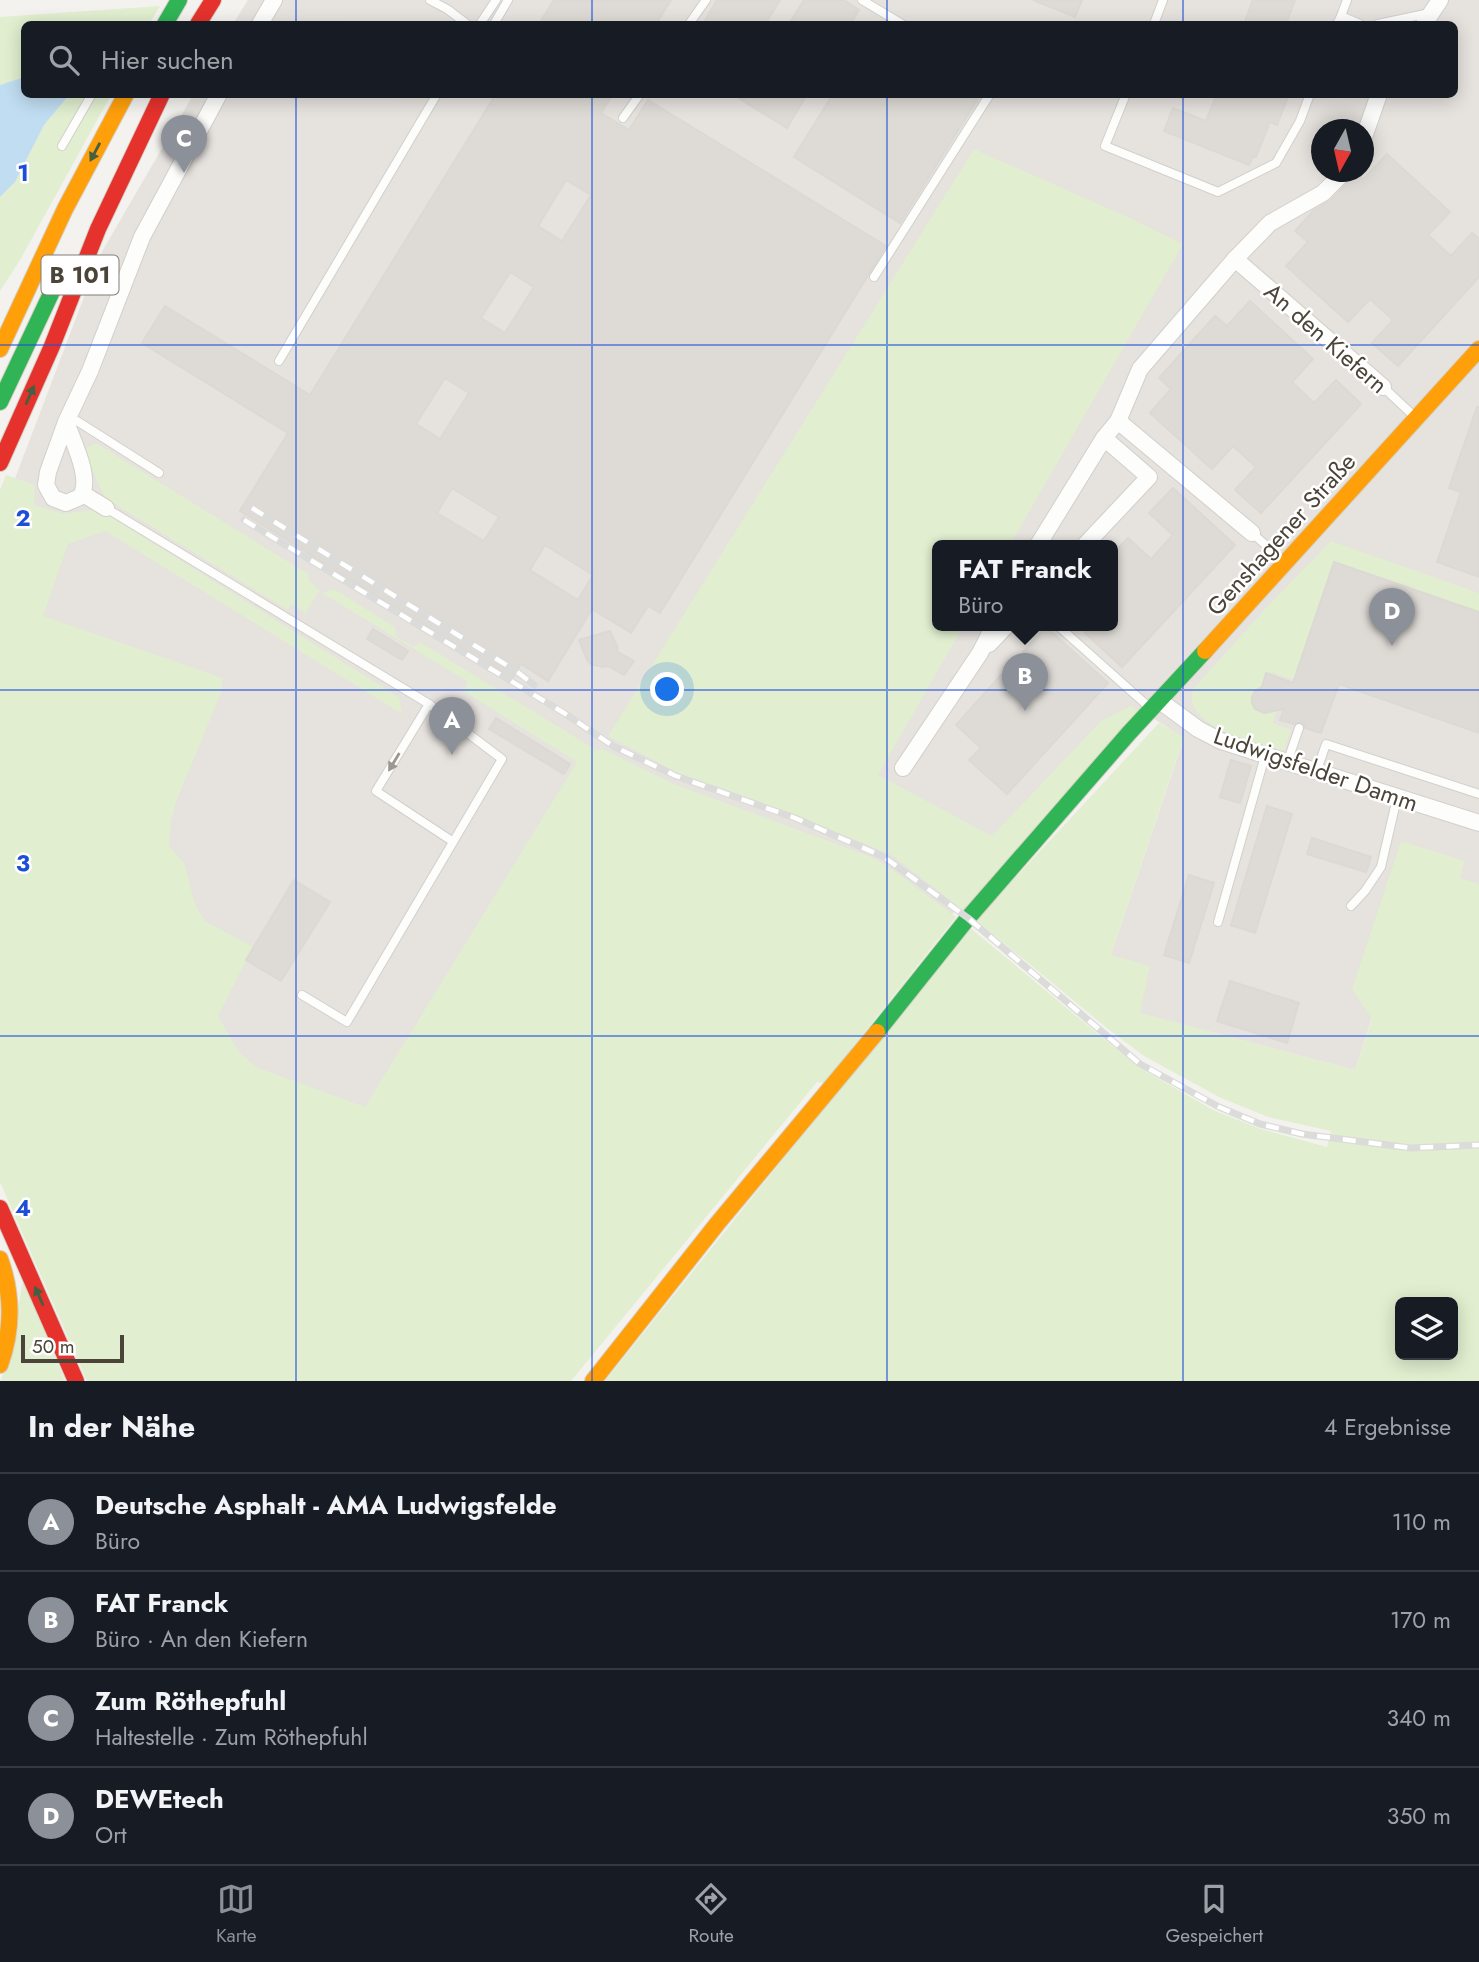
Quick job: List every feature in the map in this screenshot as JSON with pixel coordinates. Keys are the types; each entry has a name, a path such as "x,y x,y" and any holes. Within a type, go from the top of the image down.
{"main road":[{"path":"166,21 178,0"},
{"path":"200,21 213,0"},
{"name":"B 101","path":"0,349 65,209 124,98"},
{"name":"B 101","path":"0,402 73,248 157,98"},
{"name":"B 101","path":"0,463 52,346 98,229 157,98"},
{"name":"B 101","path":"5,300 65,209"},
{"name":"Genshagener Straße","path":"593,1381 968,918 1115,749 1416,418 1475,359"},
{"path":"0,1208 76,1381"},
{"path":"0,1259 7,1281 11,1309 8,1340 0,1365"}],"street":[{"path":"262,21 274,0"},
{"path":"66,422 85,480 83,494 66,503 52,498 46,485 66,422 90,371 142,237 217,98"},
{"path":"1370,119 1378,98"},
{"path":"1041,540 1104,438 1118,421 1140,369 1235,259 1270,223 1323,193 1333,182"},
{"name":"An den Kiefern","path":"1235,259 1383,387"},
{"path":"1118,421 1252,533"},
{"path":"1089,540 1149,477 1104,438"},
{"path":"52,461 65,452 73,454 80,463"},
{"path":"83,494 106,508"},
{"path":"903,768 980,653 991,631"},
{"path":"980,653 1001,631"},
{"name":"Ludwigsfelder Damm","path":"1156,705 1221,741 1479,823"}],"lane":[{"path":"430,0 463,21"},
{"path":"482,21 496,0"},
{"path":"496,21 508,0"},
{"path":"691,21 706,0"},
{"path":"862,0 897,21"},
{"path":"1155,21 1163,0"},
{"path":"1339,20 1347,0"},
{"path":"1392,21 1432,12"},
{"path":"62,146 90,98"},
{"path":"279,361 436,98"},
{"path":"623,118 637,98"},
{"path":"874,277 987,98"},
{"path":"1124,98 1105,146 1218,192 1276,163 1300,121 1309,98"},
{"name":"An den Kiefern","path":"1383,387 1416,418"},
{"path":"66,422 77,421 159,473"},
{"path":"106,508 429,704 502,759 347,1022 302,995"},
{"path":"1252,533 1286,562"},
{"path":"1064,631 1156,705"},
{"path":"429,704 376,791 452,841"},
{"path":"1287,763 1300,728"},
{"path":"1316,773 1326,744 1479,794"},
{"path":"1218,922 1265,756"},
{"path":"1351,906 1381,867 1397,798"}],"shaded area":[{"path":"248,0 1479,0 1479,340 527,1378 179,1060 0,653 0,518 100,255 191,98 1458,98 1458,21 235,21"},
{"path":"290,0 322,0 357,21 278,21"},
{"path":"235,98 397,98 263,316 150,250"},
{"path":"116,339 210,400 170,464 87,414"},
{"path":"1479,358 1479,1025 1379,996 1355,1070 1139,1013 1111,955 1184,738 1151,717"},
{"path":"1479,382 1479,410 1427,469 1395,563 1331,541"}],"green space":[{"path":"160,6 151,21 21,21 21,78 0,85 0,17"},
{"path":"66,98 109,98 20,260 0,291 0,197 15,182 44,125"},
{"path":"974,149 1183,244 1013,540 932,540 932,631 961,631 878,775 992,836 1101,721 1131,706 1141,712 964,911 894,857 880,850 797,816 678,773 608,736"},
{"path":"96,443 308,574 309,581 320,590 305,613 292,604 288,610 108,500 85,454 87,448"},
{"path":"6,475 35,485 34,505 64,514 90,510 103,512 399,697 402,714 105,531 68,544 43,616 223,678 221,693 176,802 169,846 184,863 196,907 205,921 253,947 218,1016 239,1052 256,1067 365,1107 577,762 463,691 468,682 322,593 334,589 395,627 396,636 413,647 420,642 598,751 602,749 674,784 874,858 956,917 824,1083 817,1082 571,1381 87,1381 0,1182 0,490"},
{"path":"1331,541 1479,593 1479,612 1334,562 1294,680 1270,672 1266,674 1261,687 1251,700 1258,711 1270,712 1287,682 1273,723 1291,730 1284,751 1225,732 1210,723 1199,714 1192,702 1193,689"},
{"path":"1159,723 1184,737 1111,955 1150,966 1140,1013 1355,1070 1372,1019 1352,989 1401,841 1465,861 1460,878 1479,884 1479,1381 605,1381 969,927 1138,1067 1215,1111 1261,1129 1327,1147 1331,1131 1268,1117 1221,1098 1144,1056 976,920"},
{"path":"23,1280 65,1381 0,1381 8,1365"}],"water":[{"path":"21,78 21,98 66,98 44,125 15,182 0,197 0,85"}],"building":[{"path":"554,0 671,0 658,21 541,21"},
{"path":"717,0 780,0 767,21 705,21"},
{"path":"804,0 844,0 859,10 852,21 791,21"},
{"path":"1033,0 1082,0 1075,17"},
{"path":"1253,0 1295,0 1287,21 1245,21"},
{"path":"494,98 610,98 601,113 629,130 648,100 886,246 660,613 648,606 631,633 592,609 548,681 521,664 512,679 240,511 288,433 142,343 165,306 310,395","holes":["566,180 591,195 562,241 538,226","510,272 534,287 505,333 481,318","445,378 469,393 440,439 416,424","452,488 499,517 484,541 437,513","545,545 593,575 578,600 530,570"]},
{"path":"738,98 805,98 787,128"},
{"path":"831,98 978,98 900,223 794,157"},
{"path":"1215,98 1287,98 1277,125 1270,122 1256,157 1253,156 1249,165 1164,131 1173,108 1206,121"},
{"path":"1387,154 1450,212 1428,235 1451,256 1472,233 1479,239 1479,277 1398,366 1372,343 1393,320 1370,299 1348,322 1286,266 1308,242 1295,231 1314,210 1330,201 1348,182 1374,182 1374,168"},
{"path":"1250,301 1313,359 1292,382 1314,403 1336,380 1361,404 1261,513 1235,490 1256,467 1233,446 1212,469 1150,413 1171,389 1159,378 1215,316 1227,326"},
{"path":"1477,407 1479,577 1437,562 1461,492 1449,488"},
{"path":"1173,488 1235,545 1122,667 1085,633 1118,631 1118,549 1128,538 1151,559 1173,535 1149,513"},
{"path":"1334,562 1479,612 1479,733 1339,684 1321,733 1305,728 1300,722 1294,724 1280,720 1284,709 1264,713 1255,709 1252,697 1255,691 1262,687 1266,673 1293,683"},
{"path":"373,629 408,651 402,660 367,639"},
{"path":"610,631 618,652 634,661 624,675 608,666 591,664 579,640"},
{"path":"1042,631 1050,631 1108,683 1007,794 969,760 981,748 956,725 1001,675 1026,697 1047,674 1023,652"},
{"path":"496,718 570,764 564,774 489,729"},
{"path":"1231,760 1251,766 1240,803 1220,797"},
{"path":"1267,806 1292,814 1255,933 1231,925"},
{"path":"1312,838 1371,857 1366,872 1307,854"},
{"path":"1189,875 1214,883 1189,963 1164,955"},
{"path":"294,880 330,902 281,981 246,960"},
{"path":"1230,981 1299,1003 1287,1043 1217,1021"}],"railway":[{"path":"252,508 516,671 534,685"},
{"path":"244,520 564,713 613,746 676,776 795,818 884,857 968,918 1140,1064 1219,1107 1260,1124 1302,1134 1411,1148 1479,1145"}],"traffic: fast":[{"path":"167,21 179,0"},
{"path":"0,402 64,266"},
{"path":"877,1032 968,918 1129,733 1205,651"}],"traffic: slow":[{"path":"0,349 65,209 124,98"},
{"path":"1205,651 1479,349"},
{"path":"593,1381 717,1224 877,1032"},
{"path":"0,1259 10,1312 0,1365"}],"traffic: jam":[{"path":"200,21 213,0"},
{"path":"0,463 52,346 98,229 160,98"},
{"path":"0,1208 76,1381"}],"place":[{"name":"Zum Röthepfuhl","path":"184,173"},
{"name":"DEWEtech","path":"1392,646"},
{"name":"FAT Franck","path":"1025,711"},
{"name":"Deutsche Asphalt - AMA Ludwigsfelde","path":"452,755"}]}
